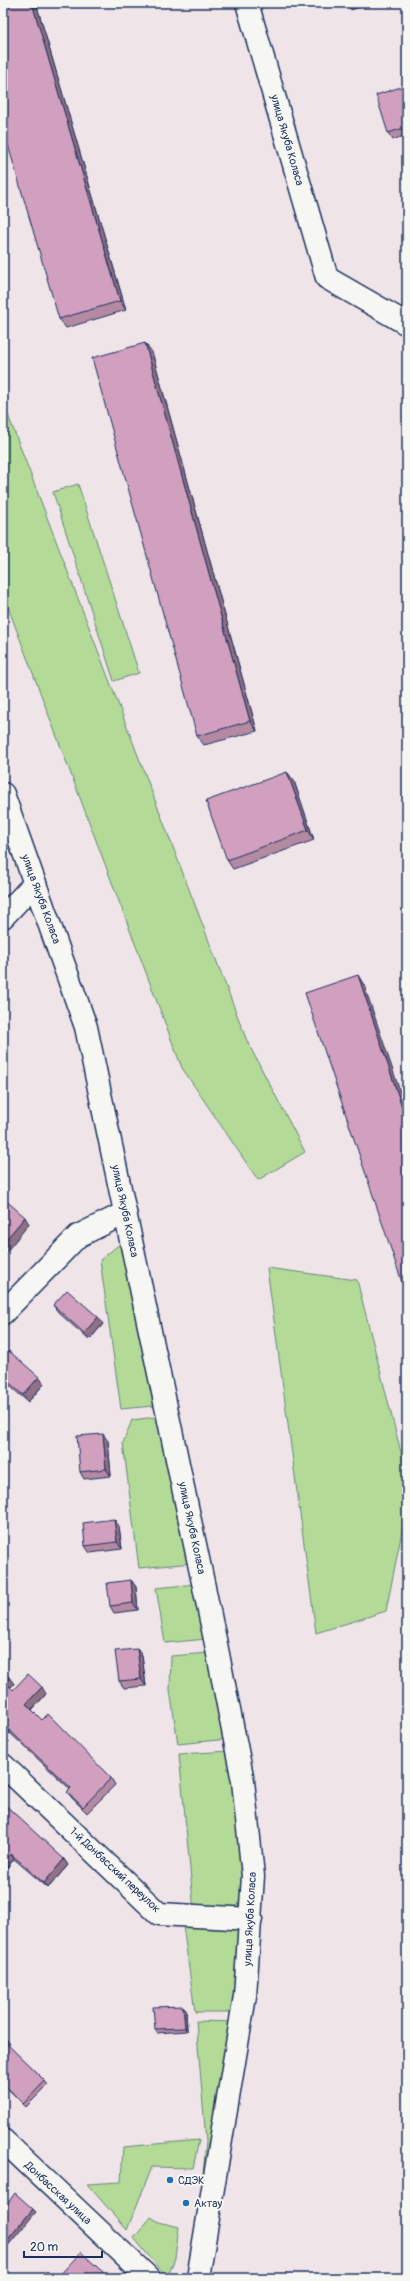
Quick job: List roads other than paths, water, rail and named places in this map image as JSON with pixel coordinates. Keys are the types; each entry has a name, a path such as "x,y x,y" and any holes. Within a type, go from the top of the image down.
{"street":[{"name":"улица Якуба Коласа","path":"247,3 327,278 407,324"},
{"name":"улица Якуба Коласа","path":"3,794 86,1027 237,1744 243,1781 253,1876 251,1919 242,2018 198,2278"},
{"path":"3,918 35,884"},
{"path":"3,1313 78,1236 125,1213"},
{"name":"1-й Донбасский переулок","path":"3,1765 160,1914 251,1919"},
{"name":"Донбасская улица","path":"3,2140 149,2278"}],"place":[{"name":"СДЭК","path":"170,2180"},
{"name":"Актау","path":"186,2203"}]}
